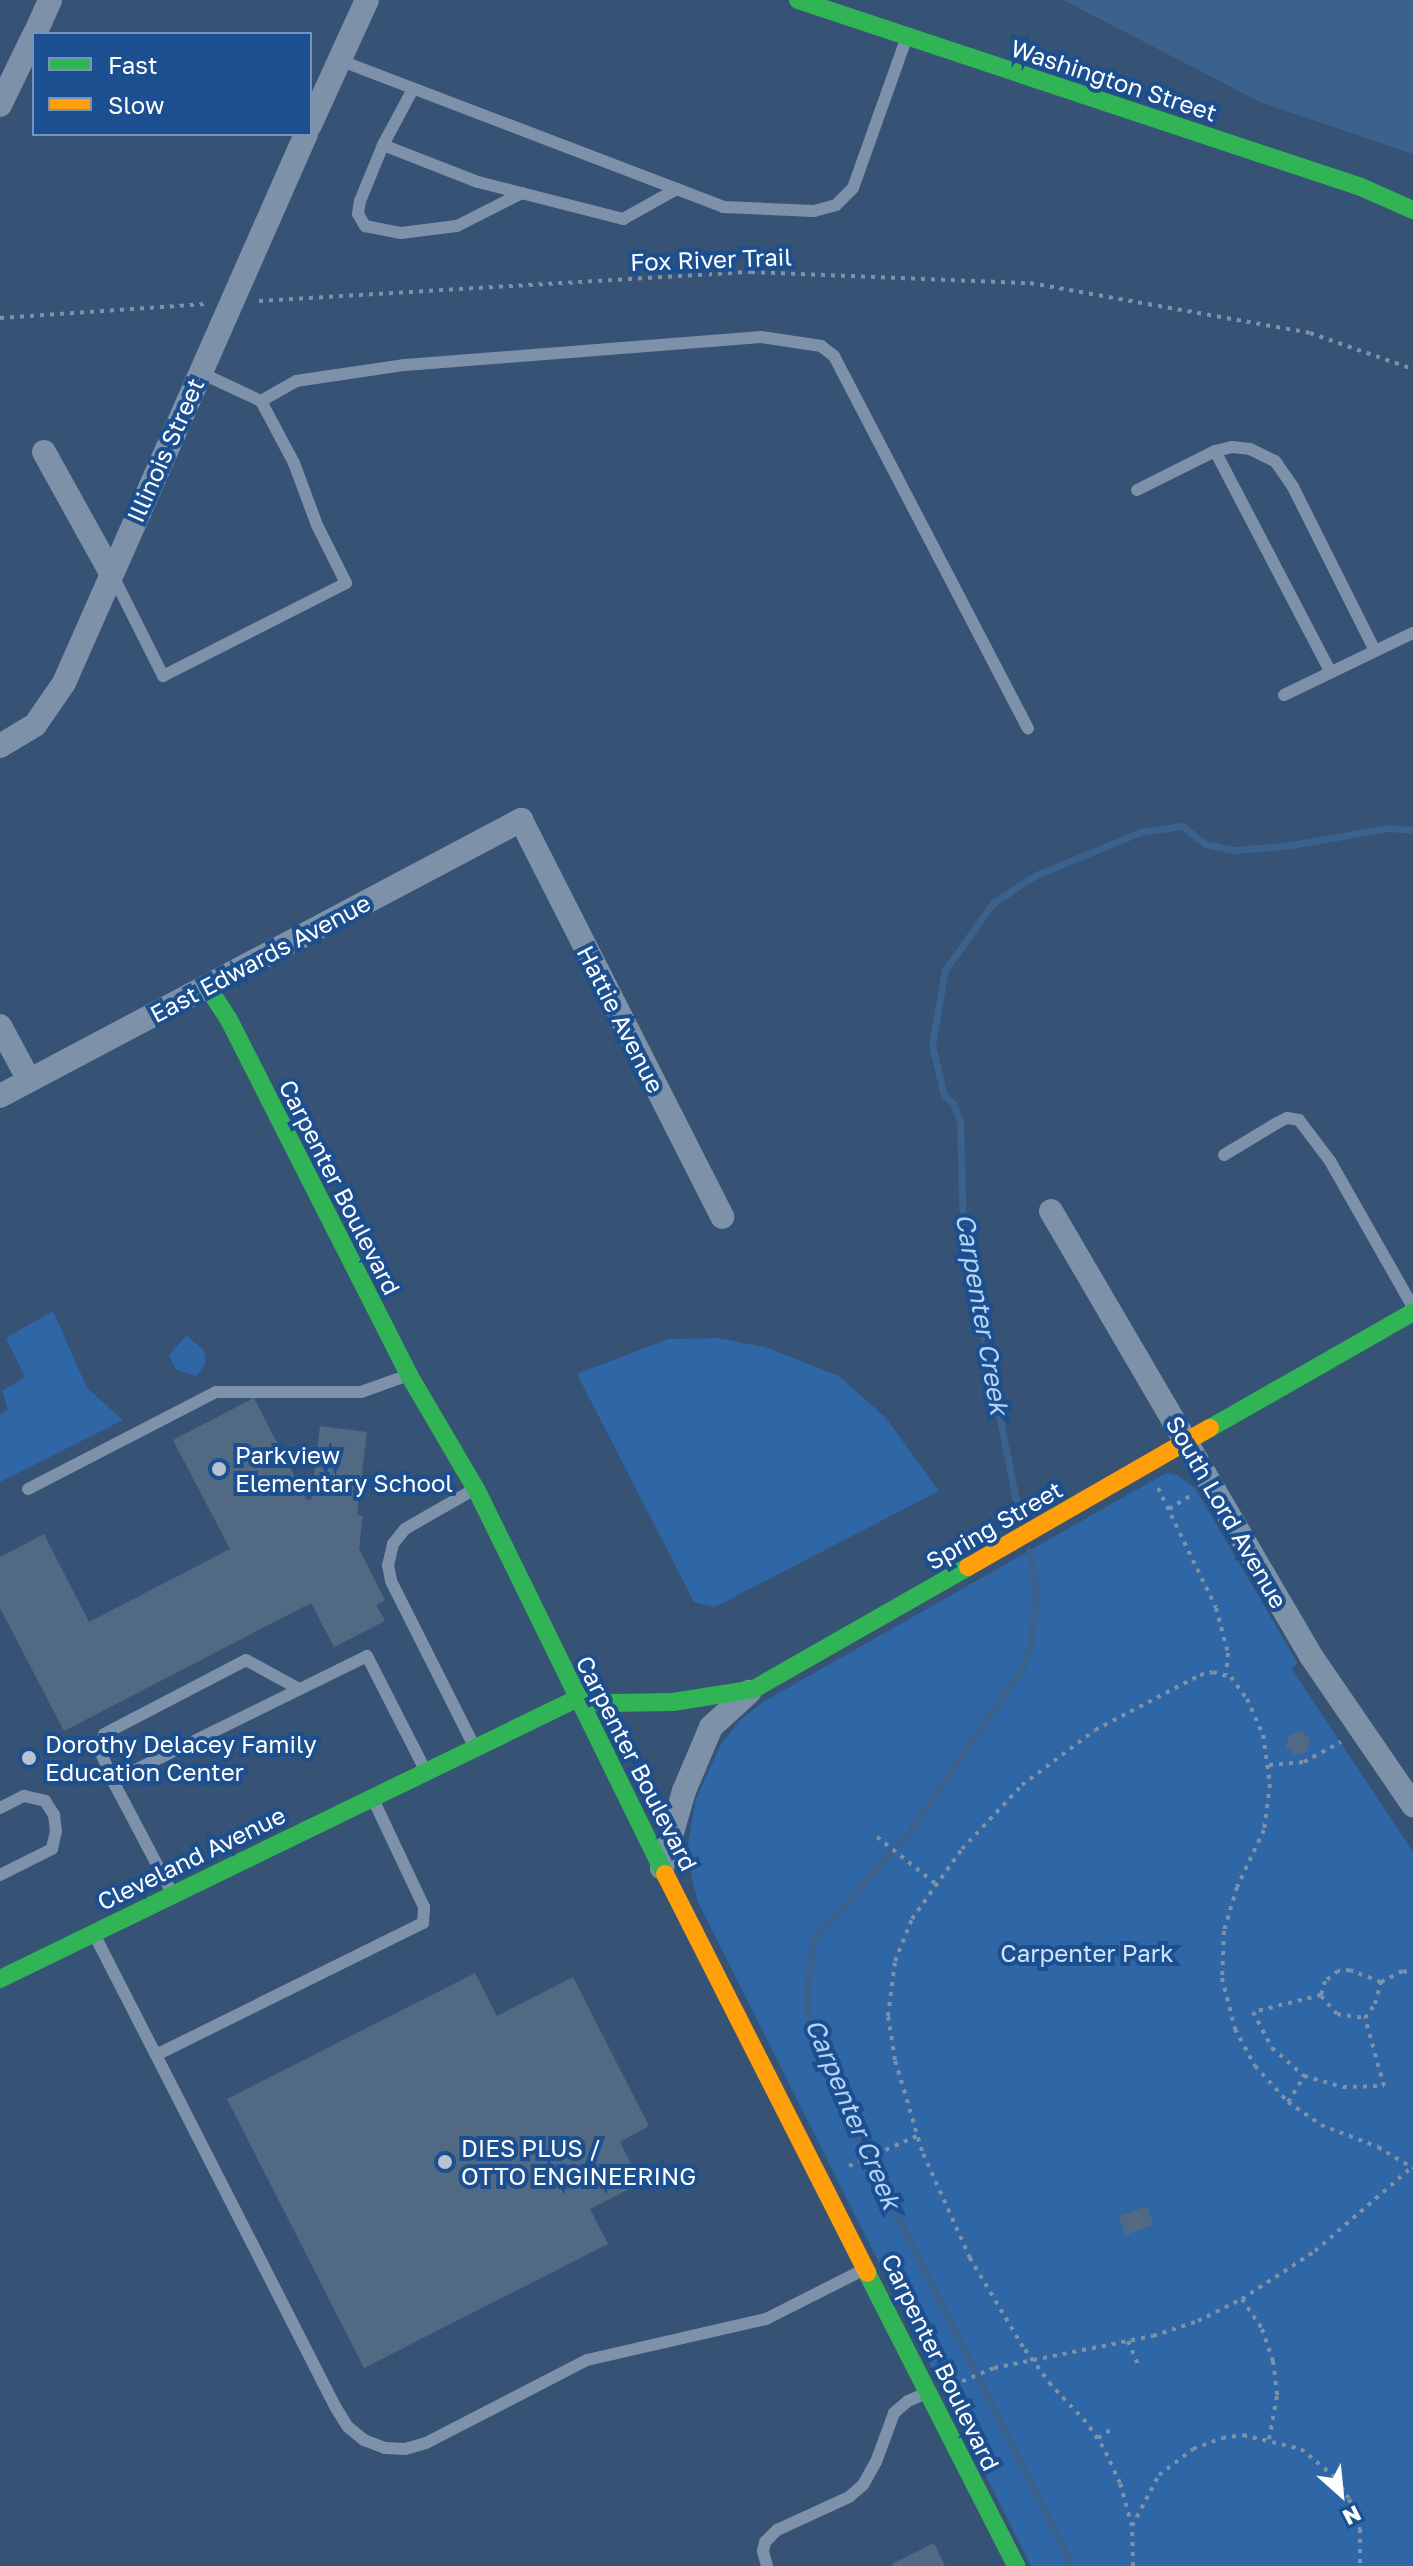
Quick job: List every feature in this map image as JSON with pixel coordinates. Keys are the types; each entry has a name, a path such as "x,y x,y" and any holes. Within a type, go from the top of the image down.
{"street":[{"path":"35,32 50,0"},
{"path":"312,121 367,0"},
{"name":"Washington Street","path":"798,0 1349,183 1413,210"},
{"path":"0,105 32,39"},
{"name":"Illinois Street","path":"0,746 31,729 64,683 305,136"},
{"path":"44,452 111,573"},
{"name":"East Edwards Avenue","path":"0,1096 521,820"},
{"name":"Hattie Avenue","path":"521,820 722,1217"},
{"name":"Carpenter Boulevard","path":"207,986 228,1018 409,1375 476,1489 576,1699 1016,2566"},
{"path":"0,1026 29,1080"},
{"name":"South Lord Avenue","path":"1051,1211 1311,1656 1413,1805"},
{"name":"Spring Street","path":"576,1699 609,1703 673,1702 754,1689 1187,1443 1413,1310"},
{"path":"662,1868 684,1791 711,1727 754,1689"},
{"name":"Cleveland Avenue","path":"0,1979 576,1699"}],"lane":[{"path":"339,60 723,207 814,211 836,205 853,188 907,36"},
{"path":"413,89 383,145 360,201 358,214 365,226 401,233 457,226 522,193"},
{"path":"383,145 478,182 623,219 677,189"},
{"path":"261,401 296,381 405,365 761,337 821,346 834,356 1028,728"},
{"path":"111,573 163,676 346,583 317,525 294,463 261,401 199,372"},
{"path":"1137,490 1215,451 1250,449 1275,461 1285,472 1375,651"},
{"path":"1215,451 1331,673"},
{"path":"1284,695 1413,633"},
{"path":"1224,1155 1287,1118 1299,1120 1330,1161 1413,1310"},
{"path":"28,1489 216,1392 361,1392 409,1375"},
{"path":"474,1746 391,1581 388,1559 393,1544 405,1529 476,1489"},
{"path":"113,1781 367,1656 425,1770"},
{"path":"172,1894 101,1753 104,1734 246,1660 299,1689"},
{"path":"0,1808 24,1796 45,1801 54,1815 56,1831 52,1849 0,1875"},
{"path":"156,2055 423,1923 424,1907 372,1797"},
{"path":"94,1933 336,2408 348,2427 364,2440 385,2448 405,2449 426,2443 587,2360 766,2319 867,2268"},
{"path":"767,2566 763,2551 765,2542 777,2530 849,2497 863,2485 876,2462 894,2413 908,2401 928,2392"}],"path":[{"name":"Fox River Trail","path":"0,318 751,272 1030,283 1310,333 1413,369"},
{"path":"1153,1480 1216,1608 1228,1653 1226,1674"},
{"path":"964,2382 1034,2359 1183,2327 1242,2299 1341,2231 1413,2168 1378,2147 1321,2125 1288,2102 1255,2066 1239,2040 1226,2001 1221,1963 1229,1912 1266,1823 1269,1765 1263,1735 1247,1699 1226,1674 1208,1672 1117,1716 1066,1750 996,1811 936,1884 907,1929 895,1961 889,1996 891,2043 917,2136 963,2246 1003,2316 1034,2359 1051,2385 1098,2438 1120,2483 1132,2526 1133,2566"},
{"path":"1269,1765 1311,1760 1360,1730"},
{"path":"877,1837 936,1884"},
{"path":"1321,1995 1325,1981 1338,1971 1353,1971 1381,1982 1403,1971 1413,1973"},
{"path":"1365,2018 1375,2004 1381,1982"},
{"path":"1321,1995 1340,2016 1365,2018"},
{"path":"1321,1995 1253,2012 1272,2048 1304,2076 1343,2087 1384,2086 1365,2018"},
{"path":"1288,2102 1304,2076"},
{"path":"849,2166 917,2136"},
{"path":"1242,2299 1258,2323 1273,2361 1277,2396 1269,2439"},
{"path":"1128,2341 1138,2365"},
{"path":"1098,2438 1112,2429"},
{"path":"1132,2526 1153,2483 1184,2454 1233,2436 1269,2439 1310,2454 1343,2487 1360,2529 1360,2566"}],"green space":[{"path":"53,1311 87,1388 123,1420 0,1482 0,1415 8,1410 2,1391 25,1377 6,1338"},
{"path":"187,1335 204,1351 206,1362 197,1376 176,1370 169,1355"},
{"path":"718,1338 765,1347 839,1376 886,1418 939,1491 715,1607 694,1602 577,1374 668,1339"},
{"name":"Carpenter Park","path":"1166,1473 1177,1475 1195,1488 1297,1662 1292,1669 1413,1852 1413,2566 1031,2566 698,1902 692,1880 688,1842 696,1799 720,1746 739,1721 763,1702"}],"shaded area":[{"path":"1063,0 1413,0 1413,154 1260,102"}],"building":[{"path":"254,1398 306,1499 311,1500 320,1426 367,1432 357,1515 363,1516 359,1549 385,1600 376,1605 385,1621 334,1647 311,1603 64,1731 0,1608 0,1557 44,1534 89,1622 230,1549 173,1440"},
{"path":"1301,1731 1310,1739 1307,1752 1295,1755 1286,1747 1289,1735"},
{"name":"DIES PLUS / OTTO ENGINEERING","path":"475,1973 497,2016 573,1977 649,2126 620,2142 641,2183 590,2209 608,2244 364,2368 227,2099"},
{"path":"1147,2206 1154,2225 1126,2235 1119,2216"},
{"path":"934,2543 945,2566 893,2566 892,2564"}],"waterway":[{"name":"Carpenter Creek","path":"1020,1520 963,1234 960,1121 953,1103 944,1096 932,1045 945,970 993,903 1036,875 1141,832 1182,826 1205,844 1234,850 1286,846 1387,828 1413,830"},
{"name":"Carpenter Creek","path":"1029,1551 1036,1588 1031,1644 1022,1668 909,1832 813,1940 806,1999 809,2023 855,2132 1072,2566"}],"traffic: fast":[{"path":"798,0 1361,187 1413,210"},
{"path":"207,986 228,1018 409,1375 476,1489 665,1874"},
{"path":"1210,1428 1413,1312"},
{"path":"0,1979 576,1699 609,1703 673,1702 754,1689 968,1567"},
{"path":"867,2273 1016,2566"}],"traffic: slow":[{"path":"968,1567 1210,1428"},
{"path":"665,1874 867,2273"}],"place":[{"name":"Parkview Elementary School","path":"219,1469"},
{"name":"Dorothy Delacey Family Education Center","path":"29,1758"},
{"name":"DIES PLUS / OTTO ENGINEERING","path":"445,2162"}]}
